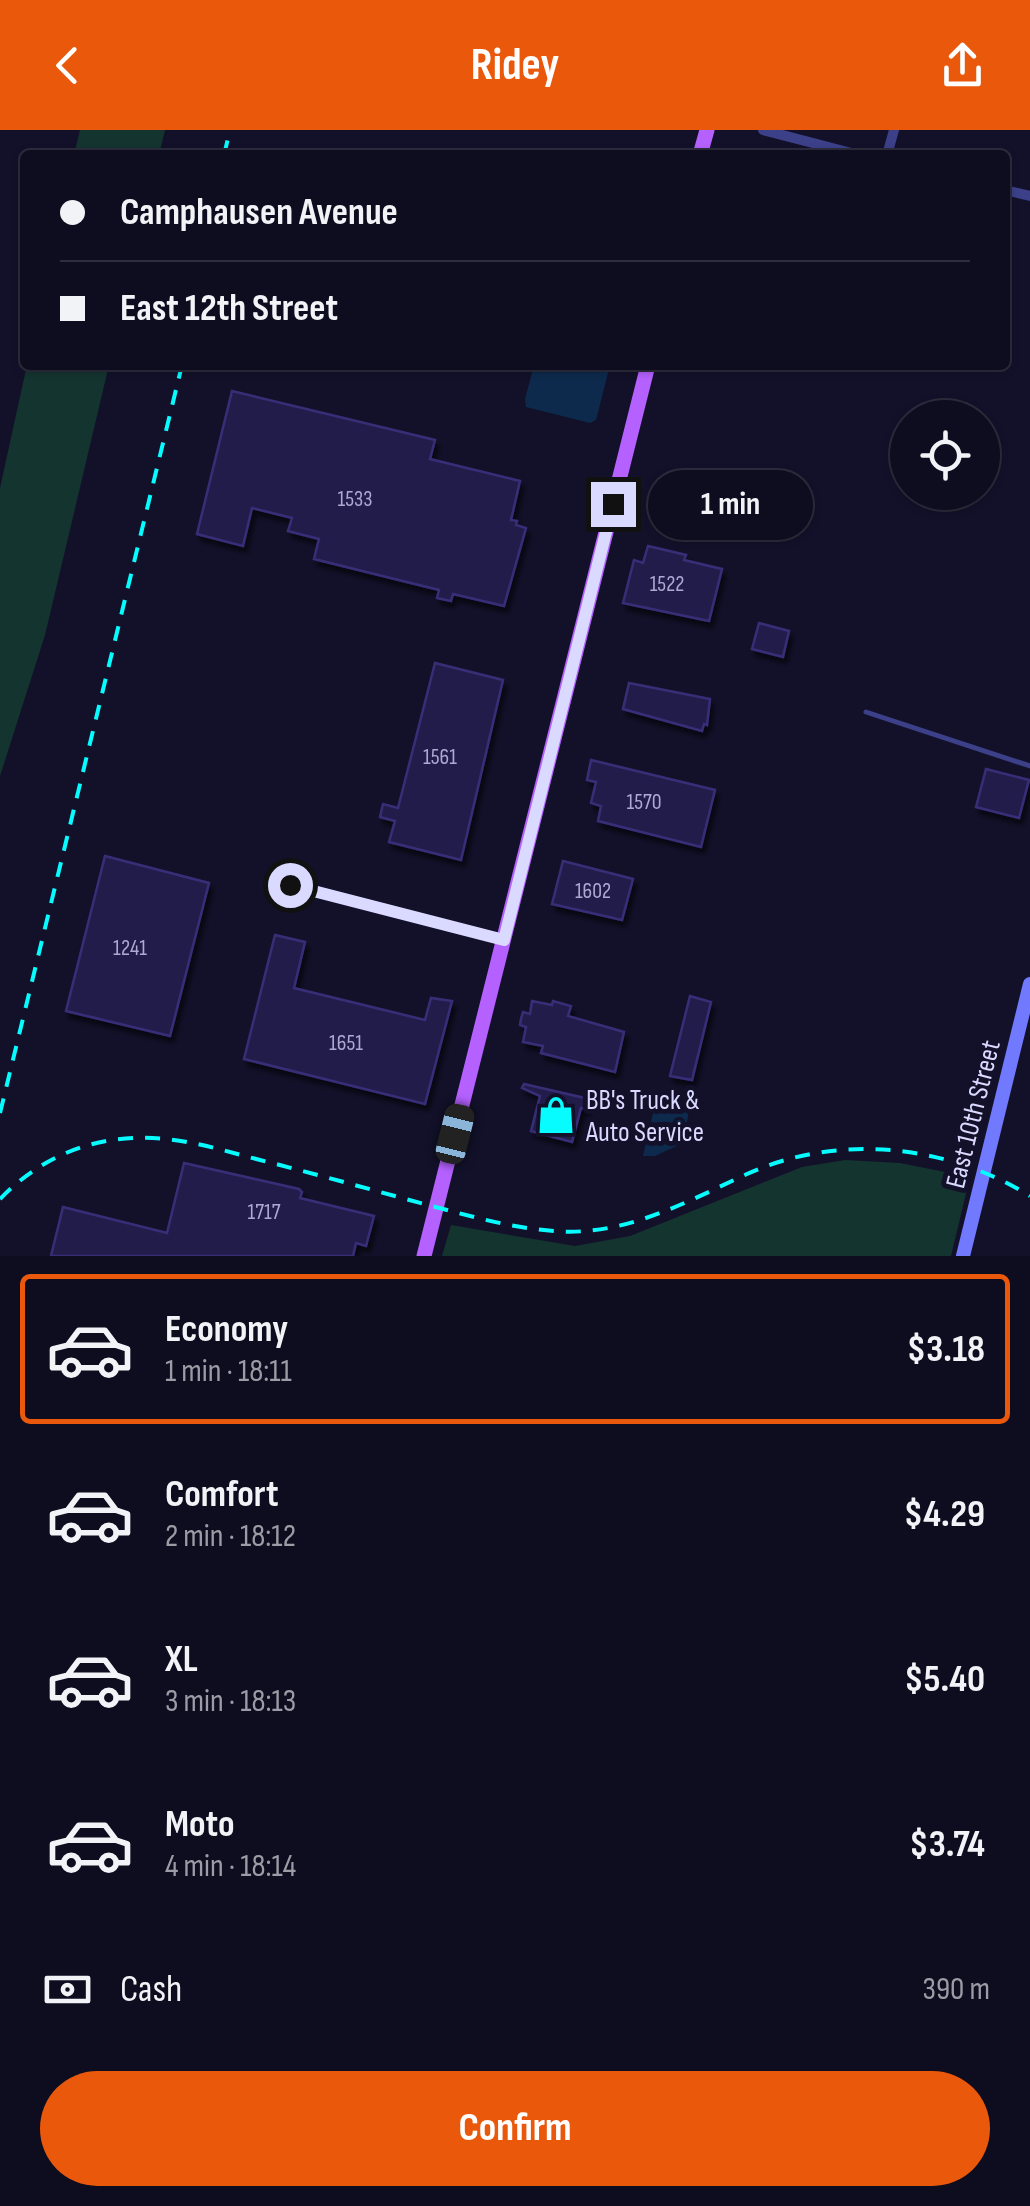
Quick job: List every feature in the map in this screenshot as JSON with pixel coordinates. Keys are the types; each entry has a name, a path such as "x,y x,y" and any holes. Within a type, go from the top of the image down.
{"main road":[{"path":"424,1256 647,370"}],"street":[{"path":"762,130 840,150"},
{"path":"278,881 504,940"},
{"name":"East 10th Street","path":"963,1256 1030,984"}],"lane":[{"path":"866,712 1030,766"}],"green space":[{"path":"80,130 165,130 160,150 75,150"},
{"path":"26,370 108,370 45,635 0,776 0,488"},
{"path":"845,1160 900,1163 970,1177 951,1256 442,1256 451,1225 575,1246 630,1236 802,1167"}],"water":[{"path":"533,370 609,370 596,420 590,423 526,407"},
{"path":"655,1105 689,1111 683,1143 655,1156 643,1156"}],"building":[{"path":"232,391 435,440 430,459 520,481 511,520 526,528 504,606 453,594 451,601 437,598 439,590 314,559 319,539 288,531 292,518 252,508 243,546 197,534"},
{"path":"648,546 722,569 709,621 623,603 634,560 643,563"},
{"path":"759,623 789,631 783,657 752,649"},
{"path":"435,663 503,680 461,860 389,842 395,821 380,817 383,804 398,808"},
{"path":"629,683 710,699 707,725 702,731 623,709"},
{"path":"591,760 715,790 701,847 598,821 601,806 591,803 596,782 587,780"},
{"path":"986,769 1029,780 1019,818 976,807"},
{"path":"105,856 209,883 170,1036 66,1011"},
{"path":"563,861 633,879 622,920 552,904"},
{"path":"275,935 305,942 294,988 425,1020 431,998 452,1001 425,1104 244,1059"},
{"path":"690,996 711,1002 692,1080 670,1076"},
{"path":"532,1001 571,1006 568,1016 624,1032 615,1072 541,1053 543,1046 523,1042 526,1027 520,1025 521,1019 523,1012 530,1014"},
{"path":"524,1084 589,1099 586,1109 581,1108 572,1142 531,1131 540,1096 522,1088"},
{"path":"184,1163 299,1189 300,1198 374,1216 366,1246 356,1243 353,1256 51,1256 63,1207 167,1233"}],"railway":[{"path":"225,150 230,130"},
{"path":"0,1113 181,370"},
{"path":"0,1199 44,1164 78,1148 150,1138 213,1148 475,1217 554,1231 605,1229 630,1223 782,1161 854,1149 928,1155 997,1178 1030,1196"}],"place":[{"name":"BB's Truck & Auto Service","path":"556,1115"}],"route":[{"path":"290,885 504,940 613,504"}]}
